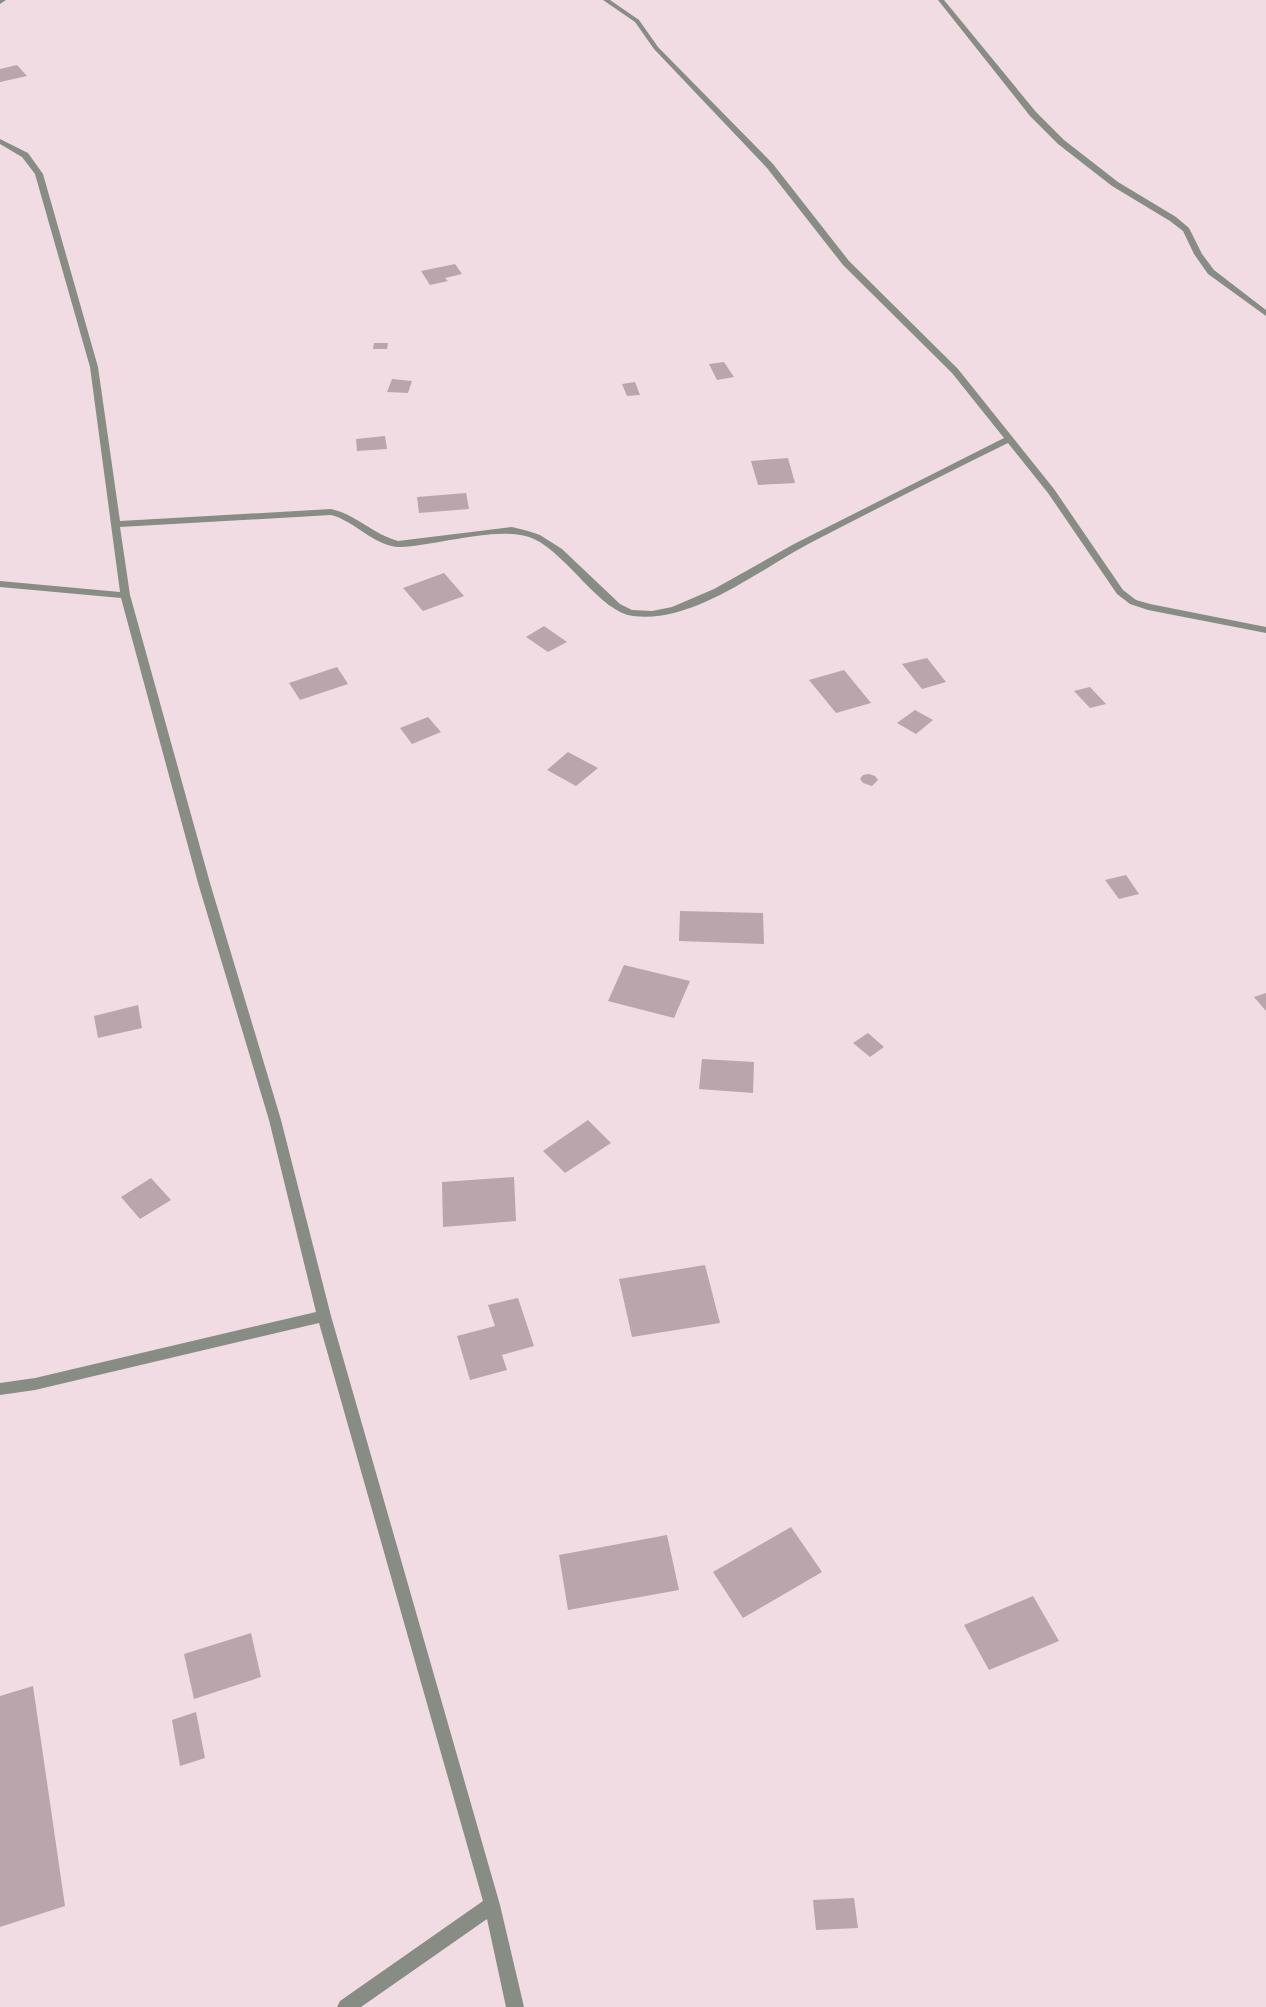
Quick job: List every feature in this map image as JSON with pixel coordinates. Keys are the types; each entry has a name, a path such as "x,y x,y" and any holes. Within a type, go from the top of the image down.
{"street":[{"path":"606,0 637,21 656,48 770,166 846,263 955,371 1051,491 1120,592 1133,602 1148,607 1266,630"},
{"path":"941,0 1033,114 1061,142 1115,184 1173,219 1186,230 1198,254 1211,272 1266,314"},
{"path":"0,141 25,155 39,174 94,367 125,595 204,882 275,1120 324,1316 492,1905 515,2007"},
{"path":"115,524 331,512 350,516 380,538 398,544 512,530 524,531 567,556 615,608 649,615 671,611 730,586 789,549 1008,439"},
{"path":"0,584 125,595"},
{"path":"0,1389 35,1384 324,1316"},
{"path":"346,2007 492,1905"}],"building":[{"path":"17,65 27,76 0,82 0,69"},
{"path":"455,264 462,274 445,278 448,281 430,285 421,271"},
{"path":"374,343 388,343 387,349 373,349"},
{"path":"724,362 734,377 717,380 709,364"},
{"path":"392,379 412,381 408,393 387,392"},
{"path":"635,382 640,395 627,396 622,384"},
{"path":"385,436 387,449 357,451 356,439"},
{"path":"788,458 795,483 758,485 751,461"},
{"path":"466,493 469,509 419,513 417,497"},
{"path":"444,573 464,596 423,611 403,588"},
{"path":"544,626 567,642 548,652 526,637"},
{"path":"927,658 946,682 922,689 902,664"},
{"path":"337,667 348,684 300,700 289,683"},
{"path":"844,670 871,703 836,713 809,680"},
{"path":"1090,687 1106,704 1090,708 1074,691"},
{"path":"915,710 933,720 916,734 897,723"},
{"path":"428,717 441,732 412,744 400,728"},
{"path":"568,752 598,768 576,786 547,770"},
{"path":"869,774 878,780 872,786 863,783 860,779 863,775"},
{"path":"1126,875 1139,894 1119,899 1105,880"},
{"path":"680,911 763,913 764,944 679,941"},
{"path":"624,965 690,981 674,1018 608,1001"},
{"path":"1266,993 1266,1011 1254,997"},
{"path":"138,1005 142,1028 98,1038 94,1016"},
{"path":"868,1033 884,1047 870,1057 853,1043"},
{"path":"702,1059 754,1062 753,1093 699,1089"},
{"path":"588,1120 611,1143 565,1173 543,1151"},
{"path":"514,1177 516,1221 443,1227 442,1182"},
{"path":"151,1178 171,1200 140,1219 121,1197"},
{"path":"705,1265 720,1323 632,1337 619,1279"},
{"path":"518,1298 534,1346 502,1355 507,1370 470,1380 457,1336 495,1326 488,1305"},
{"path":"791,1527 822,1572 743,1618 713,1572"},
{"path":"667,1535 679,1590 568,1610 559,1555"},
{"path":"1033,1596 1059,1641 989,1670 964,1625"},
{"path":"251,1633 261,1677 194,1699 184,1654"},
{"path":"33,1686 65,1906 0,1927 0,1696"},
{"path":"196,1712 205,1758 180,1766 172,1720"},
{"path":"854,1898 858,1928 816,1930 813,1900"}]}
